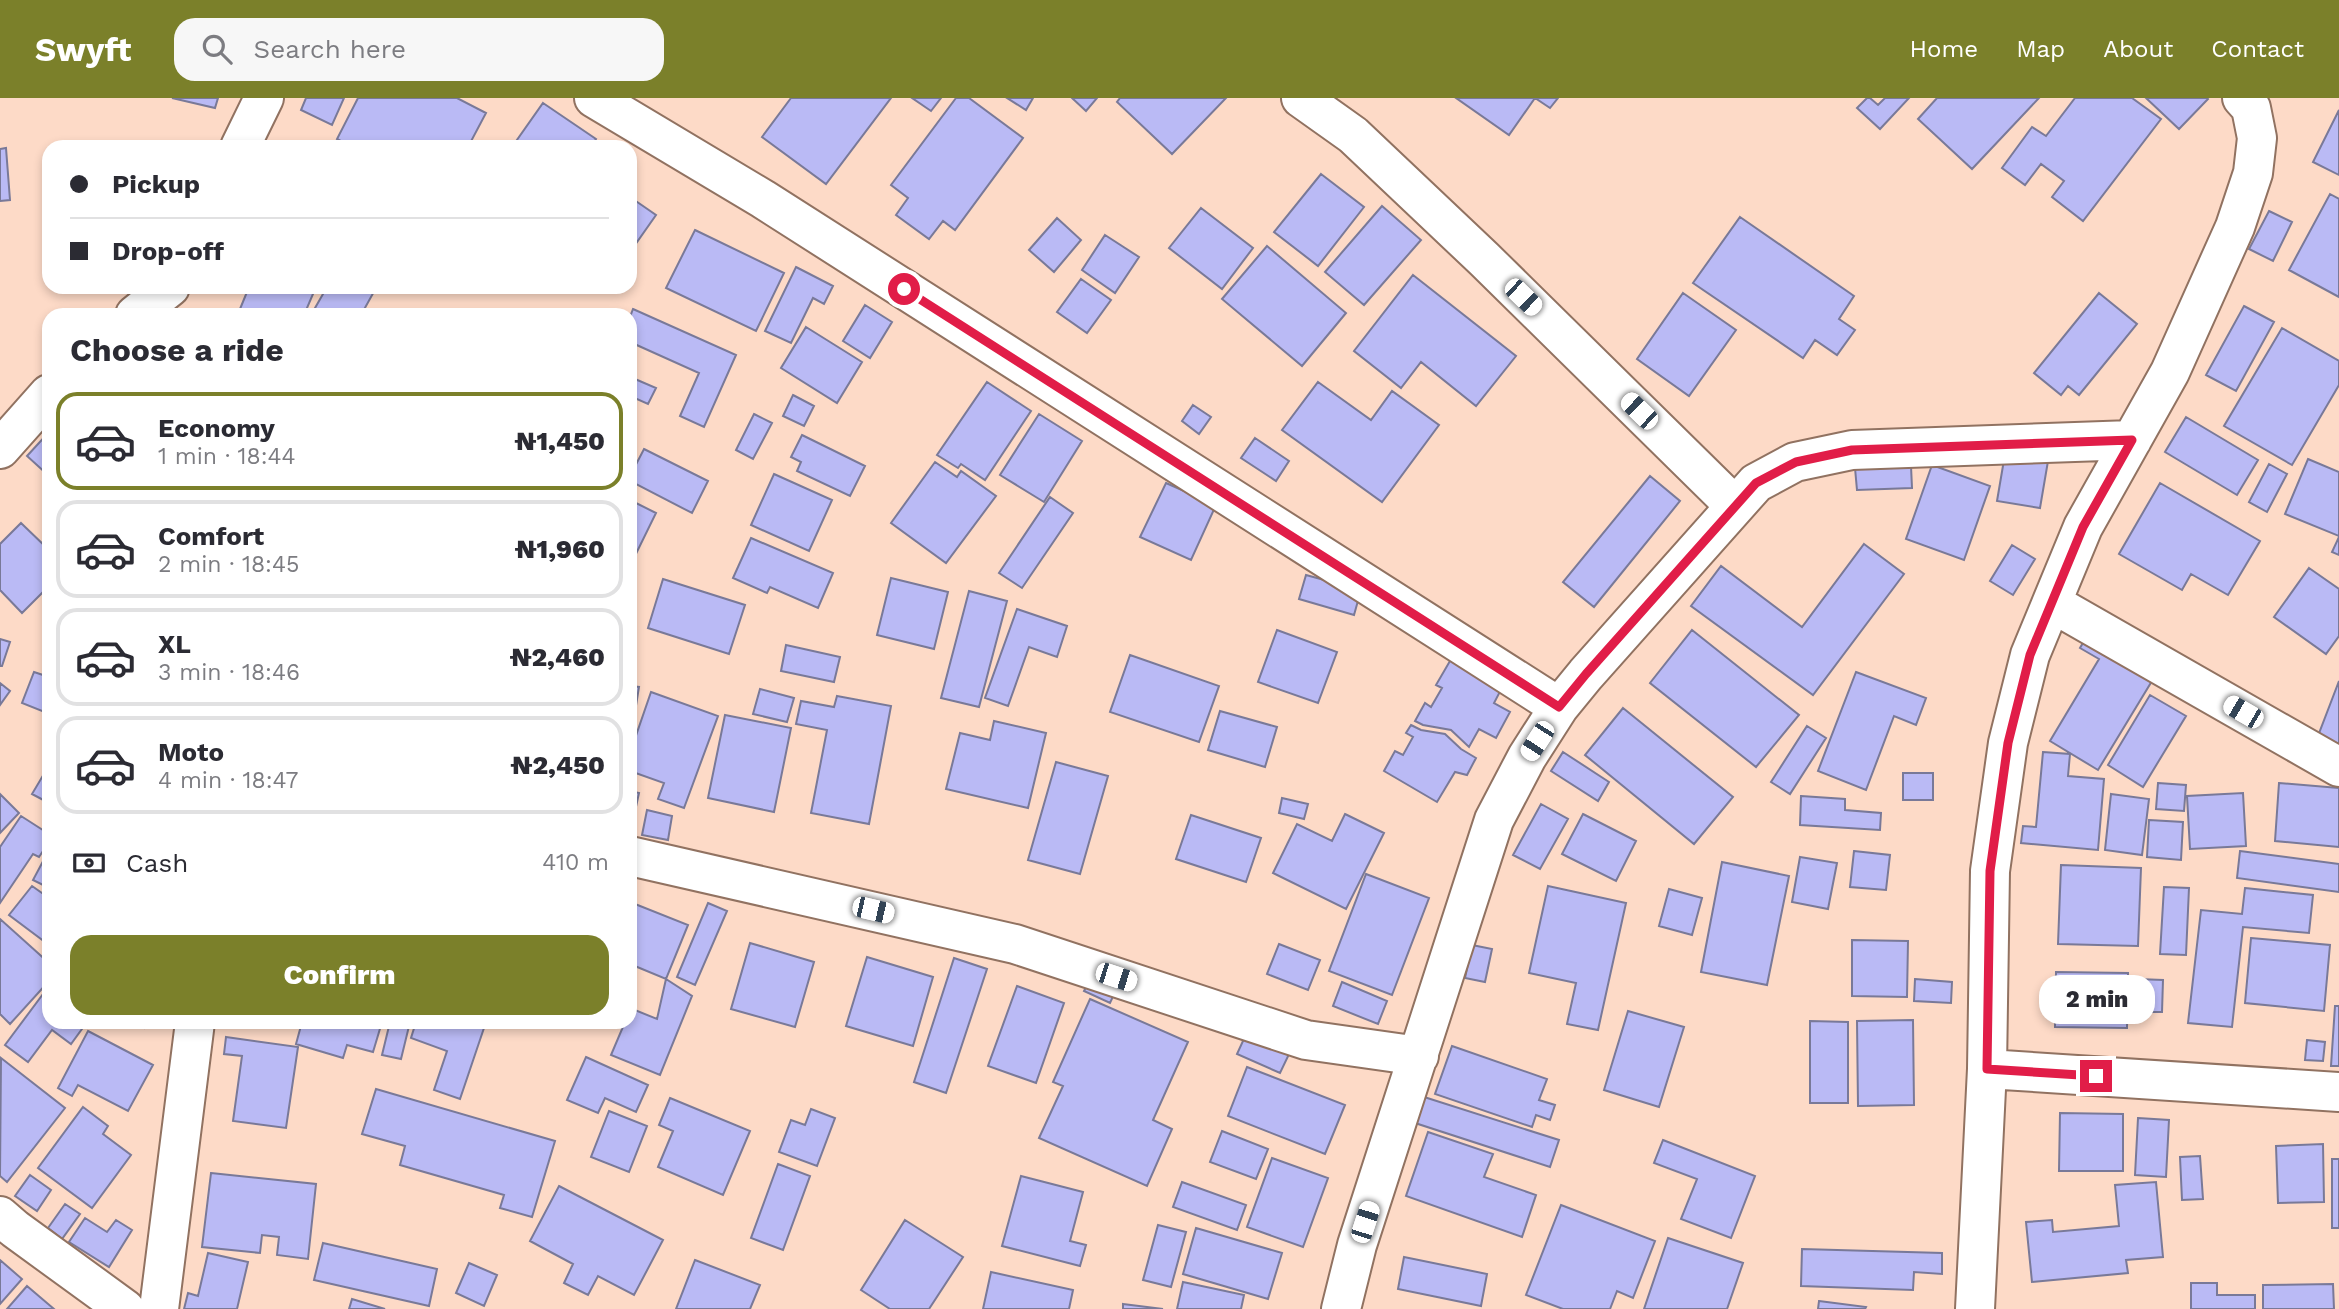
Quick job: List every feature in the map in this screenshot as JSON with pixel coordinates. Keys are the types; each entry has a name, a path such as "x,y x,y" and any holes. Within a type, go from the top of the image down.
{"street":[{"path":"243,140 264,98"},
{"path":"594,98 775,207 1559,707"},
{"path":"1301,98 1363,145 1494,268 1735,506"},
{"path":"1975,1309 1987,1069 1990,871 2008,743 2030,655 2083,527 2170,372 2235,227 2253,173 2257,138 2251,108 2242,98"},
{"path":"144,308 163,294"},
{"path":"0,450 42,402"},
{"path":"1341,1309 1357,1245 1494,820 1527,757 1559,707 1735,506 1756,483 1796,462 1852,450 2132,440"},
{"path":"2052,603 2339,767"},
{"path":"637,858 1015,944 1306,1040 1419,1056"},
{"path":"159,1309 194,1029"},
{"path":"1987,1069 2339,1093"},
{"path":"0,1216 125,1309"}],"building":[{"path":"172,98 218,98 215,108"},
{"path":"306,98 344,98 332,125 301,110"},
{"path":"358,98 457,98 486,113 472,140 337,139"},
{"path":"791,98 891,98 826,184 762,137"},
{"path":"912,98 941,98 931,111"},
{"path":"956,98 969,98 1023,138 955,230 943,221 929,239 896,215 908,198 891,185"},
{"path":"1007,98 1033,98 1026,110"},
{"path":"1072,98 1097,98 1086,111"},
{"path":"1120,98 1226,98 1172,154 1117,102"},
{"path":"1456,98 1535,98 1509,135"},
{"path":"1535,98 1558,98 1550,108"},
{"path":"1867,98 1878,105 1885,98 1909,98 1880,129 1857,108"},
{"path":"1937,98 2039,98 1972,169 1918,119"},
{"path":"2075,98 2132,98 2161,119 2083,221 2052,197 2064,181 2041,164 2025,185 2002,168 2032,127 2046,136"},
{"path":"2146,98 2207,98 2208,99 2179,129"},
{"path":"543,103 596,139 595,140 517,140"},
{"path":"2339,110 2339,175 2313,162"},
{"path":"6,148 10,200 0,201 0,149"},
{"path":"1321,174 1364,207 1318,266 1274,232"},
{"path":"2330,194 2339,199 2339,297 2289,270"},
{"path":"637,202 656,215 637,242"},
{"path":"1382,206 1421,240 1364,305 1325,272"},
{"path":"1201,208 1253,248 1222,289 1169,248"},
{"path":"2269,211 2292,222 2273,261 2249,249"},
{"path":"1740,217 1854,296 1839,319 1855,330 1837,355 1815,340 1803,358 1693,283"},
{"path":"1057,218 1081,240 1054,272 1029,250"},
{"path":"695,230 784,273 756,331 666,288"},
{"path":"1105,235 1139,257 1115,293 1082,270"},
{"path":"1267,246 1346,313 1302,366 1222,299"},
{"path":"796,267 833,286 824,304 813,298 791,343 765,331"},
{"path":"1413,275 1516,356 1476,406 1421,362 1401,388 1354,351"},
{"path":"1081,279 1111,300 1087,333 1057,312"},
{"path":"1683,293 1736,330 1689,396 1637,359"},
{"path":"2099,293 2137,324 2079,395 2068,386 2061,395 2034,373"},
{"path":"246,294 313,294 307,308 240,308"},
{"path":"323,294 373,294 365,308 315,308"},
{"path":"865,305 892,322 870,358 843,341"},
{"path":"2244,306 2274,322 2236,391 2206,375"},
{"path":"637,311 736,355 704,427 680,416 699,373 637,345"},
{"path":"806,327 862,362 837,403 781,368"},
{"path":"2282,328 2339,361 2339,385 2292,465 2224,426"},
{"path":"637,380 656,388 648,404 637,399"},
{"path":"987,382 1031,411 985,480 961,464 958,468 937,455"},
{"path":"1318,382 1371,420 1392,391 1439,425 1382,502 1282,430"},
{"path":"793,395 814,406 804,426 783,416"},
{"path":"1193,405 1211,417 1199,434 1182,421"},
{"path":"754,414 772,423 753,459 736,450"},
{"path":"1039,414 1082,441 1044,502 1000,475"},
{"path":"2186,417 2258,460 2237,495 2165,452"},
{"path":"802,435 865,466 850,496 797,471 801,462 791,457"},
{"path":"1255,438 1289,461 1276,481 1241,458"},
{"path":"42,440 42,470 27,456"},
{"path":"644,449 708,481 692,513 637,485 637,462"},
{"path":"2005,454 2048,461 2040,508 1997,501"},
{"path":"2308,459 2339,472 2339,536 2285,514"},
{"path":"935,462 957,477 961,471 996,496 946,563 891,523"},
{"path":"2269,464 2287,474 2267,512 2249,502"},
{"path":"1932,465 1990,486 1964,560 1906,539"},
{"path":"1911,466 1912,488 1857,490 1855,468"},
{"path":"774,474 832,500 809,551 751,525"},
{"path":"1650,476 1680,501 1594,607 1563,582"},
{"path":"1166,483 1216,505 1191,560 1140,537"},
{"path":"2160,483 2260,541 2228,595 2191,574 2182,590 2119,554"},
{"path":"1050,497 1073,513 1022,588 999,573"},
{"path":"637,504 656,513 637,552"},
{"path":"21,523 42,543 42,593 22,613 0,590 0,544"},
{"path":"2339,537 2339,555 2332,552"},
{"path":"751,538 833,573 818,608 770,587 767,593 733,578"},
{"path":"1864,544 1904,574 1813,695 1691,606 1721,566 1802,627"},
{"path":"2012,545 2035,559 2013,595 1990,581"},
{"path":"2309,568 2339,589 2339,636 2326,654 2274,617"},
{"path":"1306,575 1361,590 1354,615 1299,599"},
{"path":"891,578 948,592 934,649 877,635"},
{"path":"663,579 745,605 729,654 648,628"},
{"path":"969,591 1007,601 979,707 941,698"},
{"path":"1017,609 1067,626 1057,657 1029,647 1008,706 985,698"},
{"path":"1277,630 1337,652 1318,703 1258,682"},
{"path":"1692,630 1799,715 1756,767 1650,683"},
{"path":"2090,631 2158,671 2098,770 2050,741 2099,659 2080,648"},
{"path":"0,639 10,642 2,666 0,666"},
{"path":"786,645 840,657 834,682 781,671"},
{"path":"1454,654 1505,682 1494,703 1510,712 1496,738 1479,729 1469,747 1451,730 1415,721 1425,703 1431,707 1442,688 1436,685"},
{"path":"1130,655 1219,686 1199,742 1110,712"},
{"path":"34,672 42,675 42,711 22,703"},
{"path":"1856,672 1926,698 1916,725 1894,716 1866,790 1818,771"},
{"path":"2339,681 2339,744 2318,736"},
{"path":"0,683 10,691 0,705"},
{"path":"760,689 794,698 787,722 753,714"},
{"path":"651,692 718,716 684,808 658,799 664,783 637,773 637,733"},
{"path":"2150,695 2186,716 2143,787 2108,765"},
{"path":"837,696 891,706 869,824 811,813 827,730 796,724 801,701 834,707"},
{"path":"1623,708 1733,797 1694,844 1585,755"},
{"path":"1220,711 1277,727 1265,767 1208,750"},
{"path":"725,715 791,728 774,812 708,798"},
{"path":"994,721 1046,733 1028,808 946,789 960,733 990,740"},
{"path":"1411,725 1421,730 1445,734 1476,758 1467,775 1455,772 1437,802 1384,771 1395,751 1403,755 1413,737 1406,733"},
{"path":"1807,726 1826,738 1790,794 1771,782"},
{"path":"1563,752 1609,782 1598,801 1551,771"},
{"path":"2043,752 2070,754 2068,776 2104,779 2098,850 2021,843 2023,826 2036,827"},
{"path":"1056,762 1108,776 1080,874 1028,860"},
{"path":"1903,773 1933,773 1933,800 1903,800"},
{"path":"42,777 42,799 32,794"},
{"path":"2158,783 2186,785 2184,811 2156,809"},
{"path":"2279,783 2339,788 2339,847 2275,841"},
{"path":"2243,793 2246,846 2190,849 2187,796"},
{"path":"0,794 19,813 0,833"},
{"path":"2111,794 2149,799 2142,855 2105,850"},
{"path":"1801,796 1845,799 1845,810 1881,813 1880,830 1800,825"},
{"path":"1282,798 1308,804 1304,819 1279,813"},
{"path":"1541,804 1568,819 1540,869 1513,855"},
{"path":"647,810 672,816 668,840 642,835"},
{"path":"1345,814 1384,833 1346,909 1273,873 1297,824 1332,841"},
{"path":"1583,814 1636,841 1616,881 1562,854"},
{"path":"1191,815 1261,838 1246,882 1176,859"},
{"path":"21,816 42,830 42,852 39,857 33,854 0,903 0,847"},
{"path":"2149,820 2183,822 2181,860 2147,857"},
{"path":"1854,851 1890,855 1886,890 1850,887"},
{"path":"2240,851 2339,864 2339,892 2237,878"},
{"path":"1800,857 1837,863 1828,909 1792,902"},
{"path":"1722,862 1789,876 1767,985 1701,972"},
{"path":"42,863 42,884 33,880"},
{"path":"2061,865 2141,868 2138,946 2058,944"},
{"path":"1366,874 1429,898 1392,995 1329,971"},
{"path":"32,886 42,893 42,940 9,915"},
{"path":"1548,886 1626,903 1598,1030 1567,1024 1576,983 1529,973"},
{"path":"2164,887 2189,888 2186,955 2160,954"},
{"path":"2245,888 2313,895 2309,933 2243,927 2232,1027 2188,1023 2201,910 2242,914"},
{"path":"1669,889 1702,898 1692,935 1659,926"},
{"path":"708,903 727,911 695,985 677,977"},
{"path":"637,905 688,925 666,979 637,967"},
{"path":"0,919 42,957 42,989 10,1024 0,1014"},
{"path":"2251,938 2330,945 2324,1011 2245,1003"},
{"path":"1852,940 1908,941 1907,997 1852,996"},
{"path":"750,943 814,962 795,1027 731,1009"},
{"path":"1279,944 1320,960 1308,990 1267,974"},
{"path":"1472,945 1492,949 1485,982 1465,978"},
{"path":"867,957 933,977 913,1046 846,1026"},
{"path":"954,958 987,969 946,1093 914,1082"},
{"path":"2056,972 2128,973 2127,1028 2055,1027"},
{"path":"666,979 692,996 660,1075 611,1055 622,1029 637,1029 637,1011 657,1019"},
{"path":"1090,979 1116,990 1110,1003 1084,991"},
{"path":"1915,979 1952,982 1951,1003 1914,1001"},
{"path":"2137,979 2163,980 2162,1012 2136,1012"},
{"path":"1342,982 1387,1001 1378,1024 1333,1006"},
{"path":"1017,986 1064,1003 1036,1083 988,1066"},
{"path":"42,995 42,1029 82,1029 71,1044 52,1030 28,1062 5,1045"},
{"path":"1090,999 1188,1042 1153,1120 1172,1129 1147,1186 1039,1138 1063,1086 1053,1082"},
{"path":"2335,1006 2339,1006 2339,1066 2331,1066"},
{"path":"1628,1011 1684,1027 1659,1107 1604,1090"},
{"path":"1913,1020 1914,1105 1858,1106 1857,1021"},
{"path":"1810,1021 1848,1022 1848,1103 1810,1103"},
{"path":"300,1029 380,1029 373,1052 347,1045 343,1058 296,1044"},
{"path":"388,1029 408,1029 401,1059 382,1055"},
{"path":"414,1029 484,1029 460,1099 434,1090 447,1051 411,1038"},
{"path":"1248,1030 1291,1050 1280,1073 1237,1054"},
{"path":"88,1031 153,1065 128,1111 78,1085 72,1096 58,1088"},
{"path":"226,1037 298,1047 286,1128 233,1121 242,1056 224,1054"},
{"path":"2307,1040 2325,1042 2323,1061 2305,1060"},
{"path":"1452,1046 1547,1079 1539,1100 1555,1105 1550,1120 1536,1115 1532,1127 1435,1094"},
{"path":"586,1057 648,1085 636,1112 605,1098 598,1113 567,1100"},
{"path":"1,1058 65,1108 7,1182 0,1176"},
{"path":"1247,1067 1345,1105 1325,1154 1228,1116"},
{"path":"376,1089 555,1141 532,1217 500,1208 504,1195 400,1165 405,1146 362,1134"},
{"path":"1421,1096 1559,1140 1550,1167 1412,1122"},
{"path":"670,1098 750,1131 723,1195 658,1167 673,1131 659,1125"},
{"path":"83,1107 108,1126 103,1134 131,1155 92,1208 38,1168"},
{"path":"811,1109 835,1118 817,1166 779,1152 791,1120 805,1125"},
{"path":"609,1111 647,1126 629,1172 591,1157"},
{"path":"2060,1113 2123,1114 2123,1171 2059,1171"},
{"path":"2138,1118 2169,1120 2166,1177 2135,1175"},
{"path":"1222,1131 1268,1149 1256,1179 1210,1162"},
{"path":"1428,1132 1493,1154 1484,1177 1536,1195 1522,1237 1406,1196"},
{"path":"1663,1140 1755,1176 1731,1238 1681,1219 1697,1179 1654,1163"},
{"path":"2323,1144 2324,1202 2278,1203 2276,1146"},
{"path":"2200,1156 2203,1199 2182,1200 2180,1157"},
{"path":"1272,1158 1328,1178 1303,1247 1247,1227"},
{"path":"2332,1159 2339,1159 2339,1228 2332,1228"},
{"path":"778,1164 810,1176 783,1250 751,1238"},
{"path":"211,1173 316,1184 308,1259 277,1255 279,1237 262,1235 260,1253 202,1247"},
{"path":"30,1175 51,1190 37,1211 15,1196"},
{"path":"1021,1176 1083,1192 1070,1241 1086,1245 1080,1266 1002,1246"},
{"path":"1182,1182 1246,1205 1237,1230 1173,1207"},
{"path":"2156,1182 2163,1257 2126,1260 2128,1273 2032,1282 2026,1222 2052,1220 2053,1232 2119,1226 2115,1185"},
{"path":"559,1186 663,1240 634,1295 598,1276 588,1295 564,1283 573,1264 530,1241"},
{"path":"65,1204 80,1214 62,1239 48,1228"},
{"path":"1561,1205 1655,1241 1633,1298 1617,1291 1610,1309 1563,1309 1526,1295"},
{"path":"85,1218 107,1232 116,1220 132,1230 109,1267 69,1242"},
{"path":"905,1220 963,1257 929,1309 890,1309 861,1290"},
{"path":"1158,1225 1186,1232 1171,1287 1143,1280"},
{"path":"1196,1228 1282,1253 1268,1299 1183,1274"},
{"path":"1668,1238 1743,1263 1727,1309 1644,1309"},
{"path":"323,1243 437,1269 429,1306 314,1280"},
{"path":"1802,1249 1942,1253 1942,1274 1914,1272 1913,1290 1801,1286"},
{"path":"208,1253 248,1262 237,1309 184,1309 188,1293 198,1296"},
{"path":"1404,1257 1487,1274 1481,1306 1398,1289"},
{"path":"0,1260 22,1279 0,1304"},
{"path":"695,1260 760,1285 750,1309 676,1309"},
{"path":"469,1263 497,1275 484,1306 456,1293"},
{"path":"991,1272 1073,1290 1069,1309 983,1309"},
{"path":"1183,1282 1244,1295 1241,1309 1177,1309"},
{"path":"2191,1283 2217,1283 2217,1295 2255,1295 2255,1309 2191,1309"},
{"path":"2333,1284 2334,1309 2263,1309 2263,1285"},
{"path":"27,1286 54,1309 7,1309"},
{"path":"352,1299 385,1309 349,1309"},
{"path":"1819,1301 1866,1307 1818,1309"},
{"path":"1123,1304 1163,1309 1123,1309"}],"route":[{"path":"904,289 1559,707 1756,483 1796,462 1852,450 2132,440 2083,527 2030,655 2008,743 1990,871 1987,1069 2096,1076"}]}
